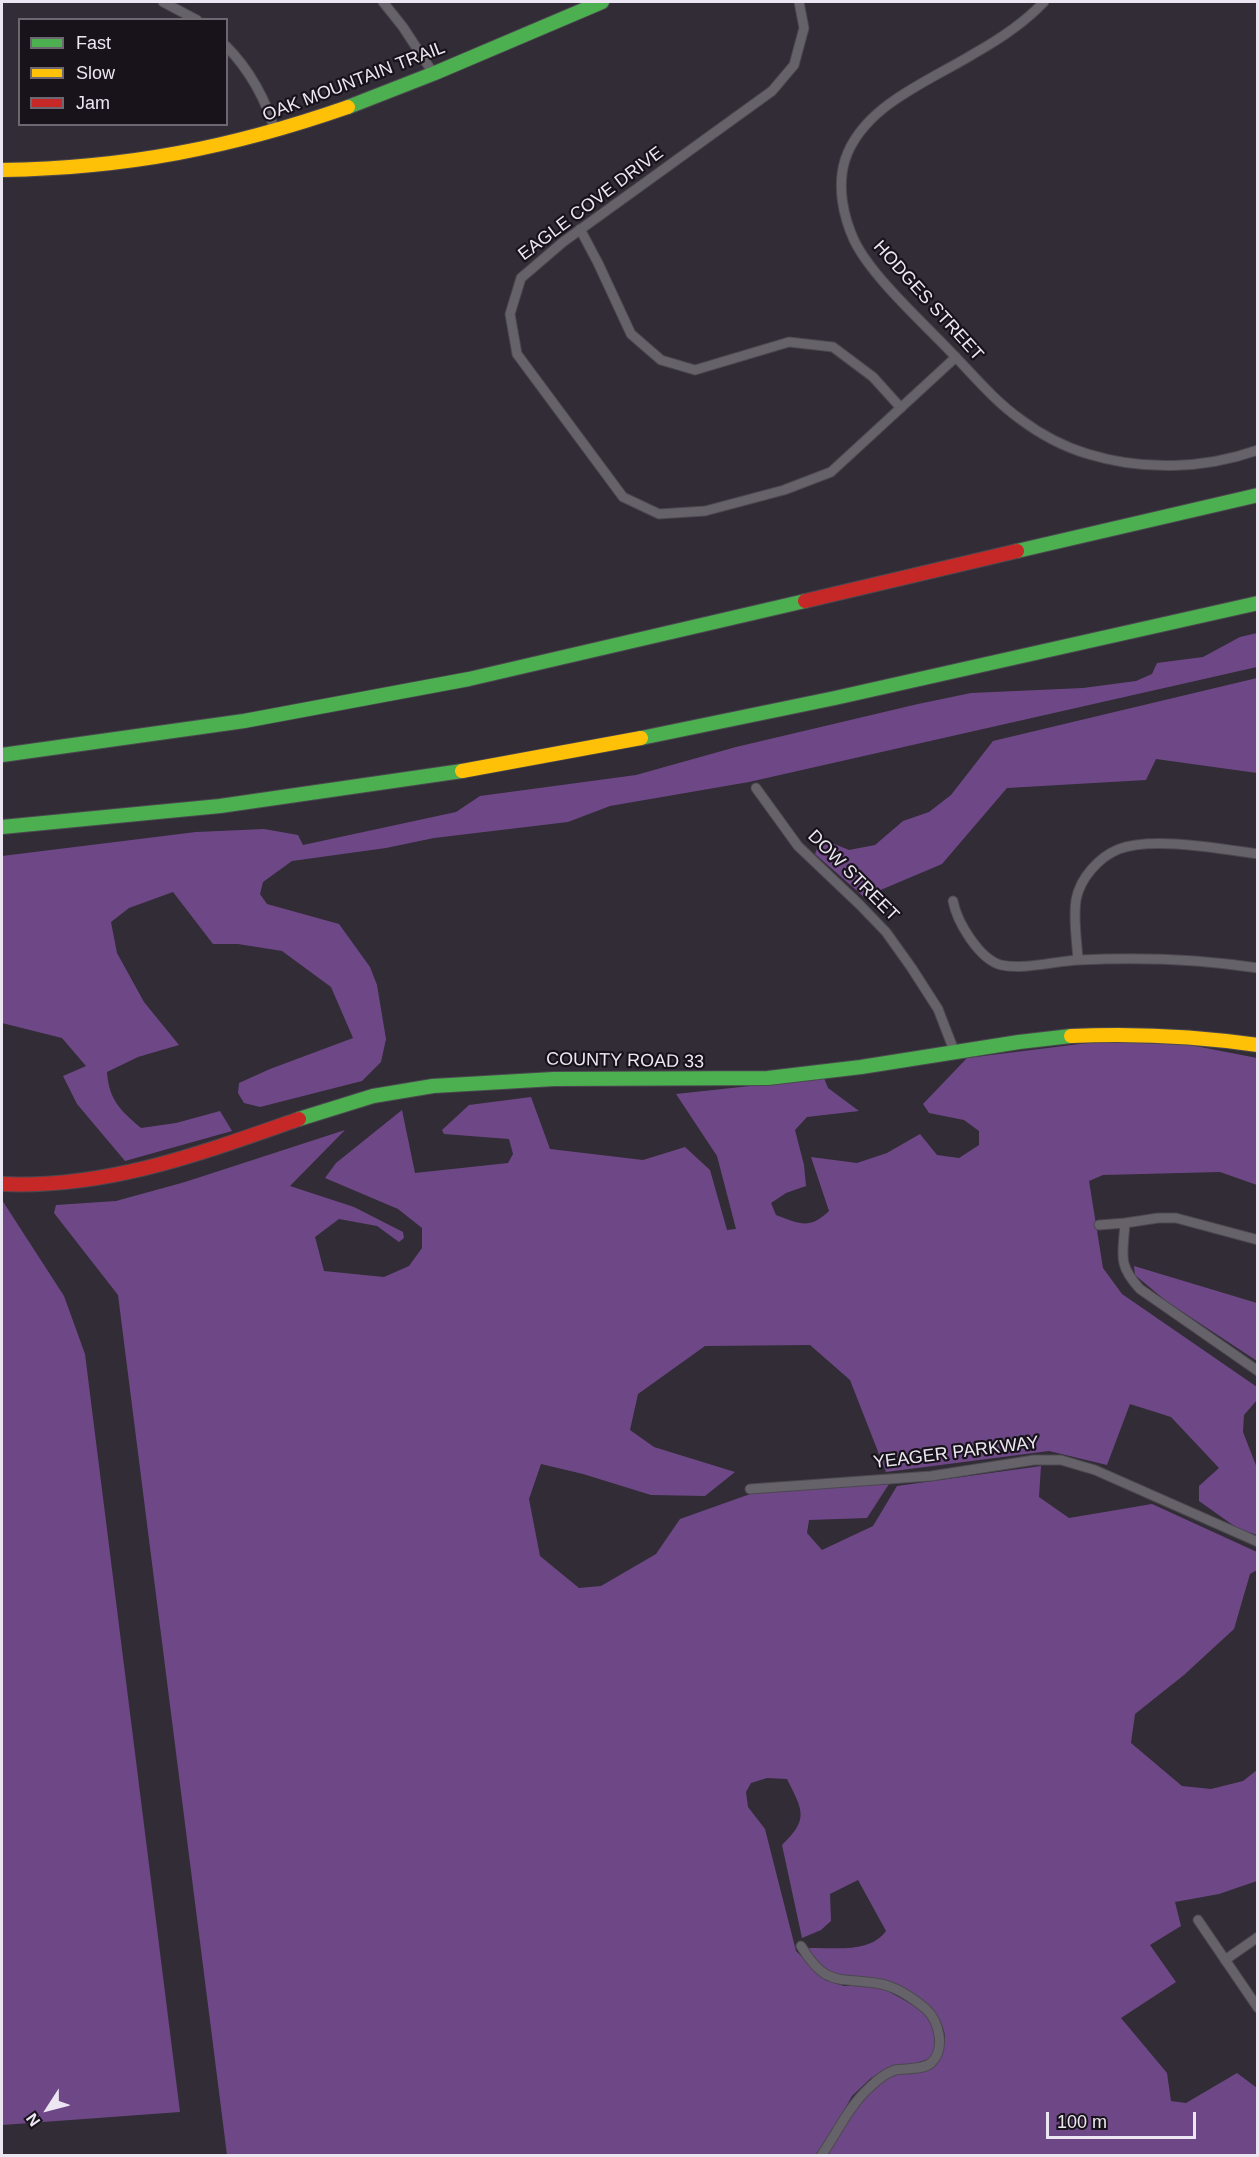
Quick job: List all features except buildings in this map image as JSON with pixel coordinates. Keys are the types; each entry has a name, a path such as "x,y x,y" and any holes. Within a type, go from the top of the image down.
{"main road":[{"name":"OAK MOUNTAIN TRAIL","path":"2,170 69,168 140,161 229,144 275,132 341,110 602,2"},
{"path":"2,755 244,721 469,679 1257,495"},
{"path":"2,826 109,818 250,802 489,767 703,726 1257,603"},
{"name":"COUNTY ROAD 33","path":"2,1184 69,1183 123,1173 200,1153 349,1102 394,1092 458,1084 536,1078 721,1080 772,1077 1043,1039 1120,1034 1173,1035 1257,1045"}],"street":[{"path":"162,2 193,18"},
{"path":"383,2 403,27 433,73"},
{"name":"EAGLE COVE DRIVE","path":"798,2 804,28 794,65 772,91 580,229 521,278 510,314 517,354 623,497 659,514 705,511 784,490 831,472 956,357"},
{"name":"HODGES STREET","path":"1044,2 1003,36 880,111 855,140 845,162 842,184 845,213 855,242 879,275 1005,408 1044,435 1088,454 1137,464 1183,465 1218,462 1257,450"},
{"path":"228,48 250,76 267,108 275,132"},
{"path":"580,229 631,334 661,360 694,370 789,342 833,347 873,377 901,408"},
{"name":"DOW STREET","path":"756,788 798,846 886,932 922,982 938,1009 955,1053"},
{"path":"1078,960 1075,911 1079,890 1095,865 1112,853 1131,846 1161,844 1257,854"},
{"path":"953,901 957,916 966,932 981,951 1000,964 1019,966 1078,960 1168,960 1211,962 1257,968"},
{"path":"1099,1225 1168,1217 1257,1240"},
{"path":"1125,1223 1123,1259 1128,1276 1140,1289 1257,1371"},
{"name":"YEAGER PARKWAY","path":"750,1488 932,1476 1034,1460 1061,1460 1095,1470 1257,1542"},
{"path":"1198,1920 1257,2008"},
{"path":"1225,1960 1257,1937"},
{"path":"801,1946 812,1963 827,1976 844,1981 881,1984 919,2003 931,2013 939,2034 936,2056 932,2062 923,2066 893,2071 875,2081 855,2102 821,2156"}],"shaded area":[{"path":"1257,633 1257,667 749,782 610,806 568,822 434,838 386,848 292,861 263,882 260,894 267,904 339,924 370,967 377,985 386,1039 381,1062 362,1081 260,1107 244,1103 238,1093 239,1083 353,1038 331,987 282,951 238,944 213,944 173,892 129,908 111,922 117,953 144,1002 179,1045 138,1057 107,1072 113,1097 127,1116 141,1128 176,1123 220,1111 232,1131 125,1161 77,1104 63,1076 86,1066 62,1038 2,1023 2,856 196,832 264,829 298,835 303,845 456,812 480,796 636,775 736,747 971,693 1083,688 1136,681 1152,674 1157,663 1203,657 1240,637"},
{"path":"1257,678 1257,773 1156,759 1146,780 1007,788 942,864 864,897 815,854 818,846 832,843 849,850 875,845 903,821 929,812 951,795 993,741"},
{"path":"1096,1042 1185,1044 1257,1058 1257,1185 1220,1172 1103,1175 1089,1181 1103,1268 1122,1294 1257,1387 1257,1400 1244,1415 1243,1432 1257,1468 1257,1535 1237,1528 1199,1501 1199,1486 1219,1468 1171,1417 1130,1404 1107,1465 1049,1451 886,1472 850,1380 810,1345 705,1346 638,1394 630,1430 654,1447 735,1472 705,1496 651,1495 541,1464 529,1499 540,1556 579,1588 601,1586 656,1554 680,1519 753,1493 889,1484 867,1518 809,1520 807,1533 822,1550 873,1526 897,1486 1041,1466 1039,1497 1069,1518 1152,1504 1257,1552 1257,1570 1250,1574 1234,1629 1184,1675 1135,1714 1131,1743 1182,1786 1211,1789 1243,1781 1257,1770 1257,1881 1219,1894 1175,1902 1181,1926 1150,1945 1176,1982 1121,2018 1167,2073 1171,2101 1186,2103 1237,2073 1257,2088 1257,2155 827,2155 860,2102 876,2086 890,2077 939,2059 945,2037 938,2017 910,1992 879,1979 828,1972 813,1959 809,1948 861,1946 879,1938 886,1931 858,1880 830,1894 831,1921 821,1930 802,1938 782,1845 800,1821 800,1807 787,1779 767,1778 751,1783 746,1792 748,1807 765,1829 796,1951 825,1980 844,1986 873,1986 886,1990 927,2013 933,2022 936,2040 934,2054 930,2059 885,2071 871,2078 852,2096 816,2155 227,2155 118,1295 54,1213 56,1205 116,1201 185,1182 345,1130 290,1186 354,1207 403,1232 404,1238 399,1242 377,1226 339,1219 315,1237 324,1271 384,1277 409,1266 422,1248 422,1228 398,1209 325,1178 336,1163 402,1110 415,1173 508,1163 513,1154 509,1139 444,1134 442,1130 469,1105 531,1097 550,1149 643,1160 685,1147 710,1170 727,1230 736,1229 717,1156 676,1094 824,1078 828,1088 859,1111 807,1117 795,1130 804,1165 806,1186 786,1193 771,1203 776,1215 804,1224 816,1221 829,1211 811,1157 857,1163 887,1153 920,1134 937,1155 959,1158 979,1145 979,1131 964,1120 929,1113 923,1104 967,1058"},
{"path":"2,1200 64,1296 85,1354 180,2112 2,2125"},
{"path":"1134,1266 1257,1303 1257,1361 1166,1301 1135,1275"}],"traffic: fast":[{"path":"348,107 435,73 602,2"},
{"path":"1017,551 1258,495"},
{"path":"2,755 244,721 469,679 805,601"},
{"path":"641,738 835,698 1258,603"},
{"path":"2,827 220,806 462,771"},
{"path":"299,1119 373,1096 433,1086 554,1079 768,1078 861,1067 1071,1036"}],"traffic: slow":[{"path":"2,170 92,165 178,153 262,134 348,107"},
{"path":"462,771 641,738"},
{"path":"1071,1036 1165,1036 1258,1045"}],"traffic: jam":[{"path":"805,601 1017,551"},
{"path":"2,1184 41,1184 116,1175 190,1156 299,1119"}]}
